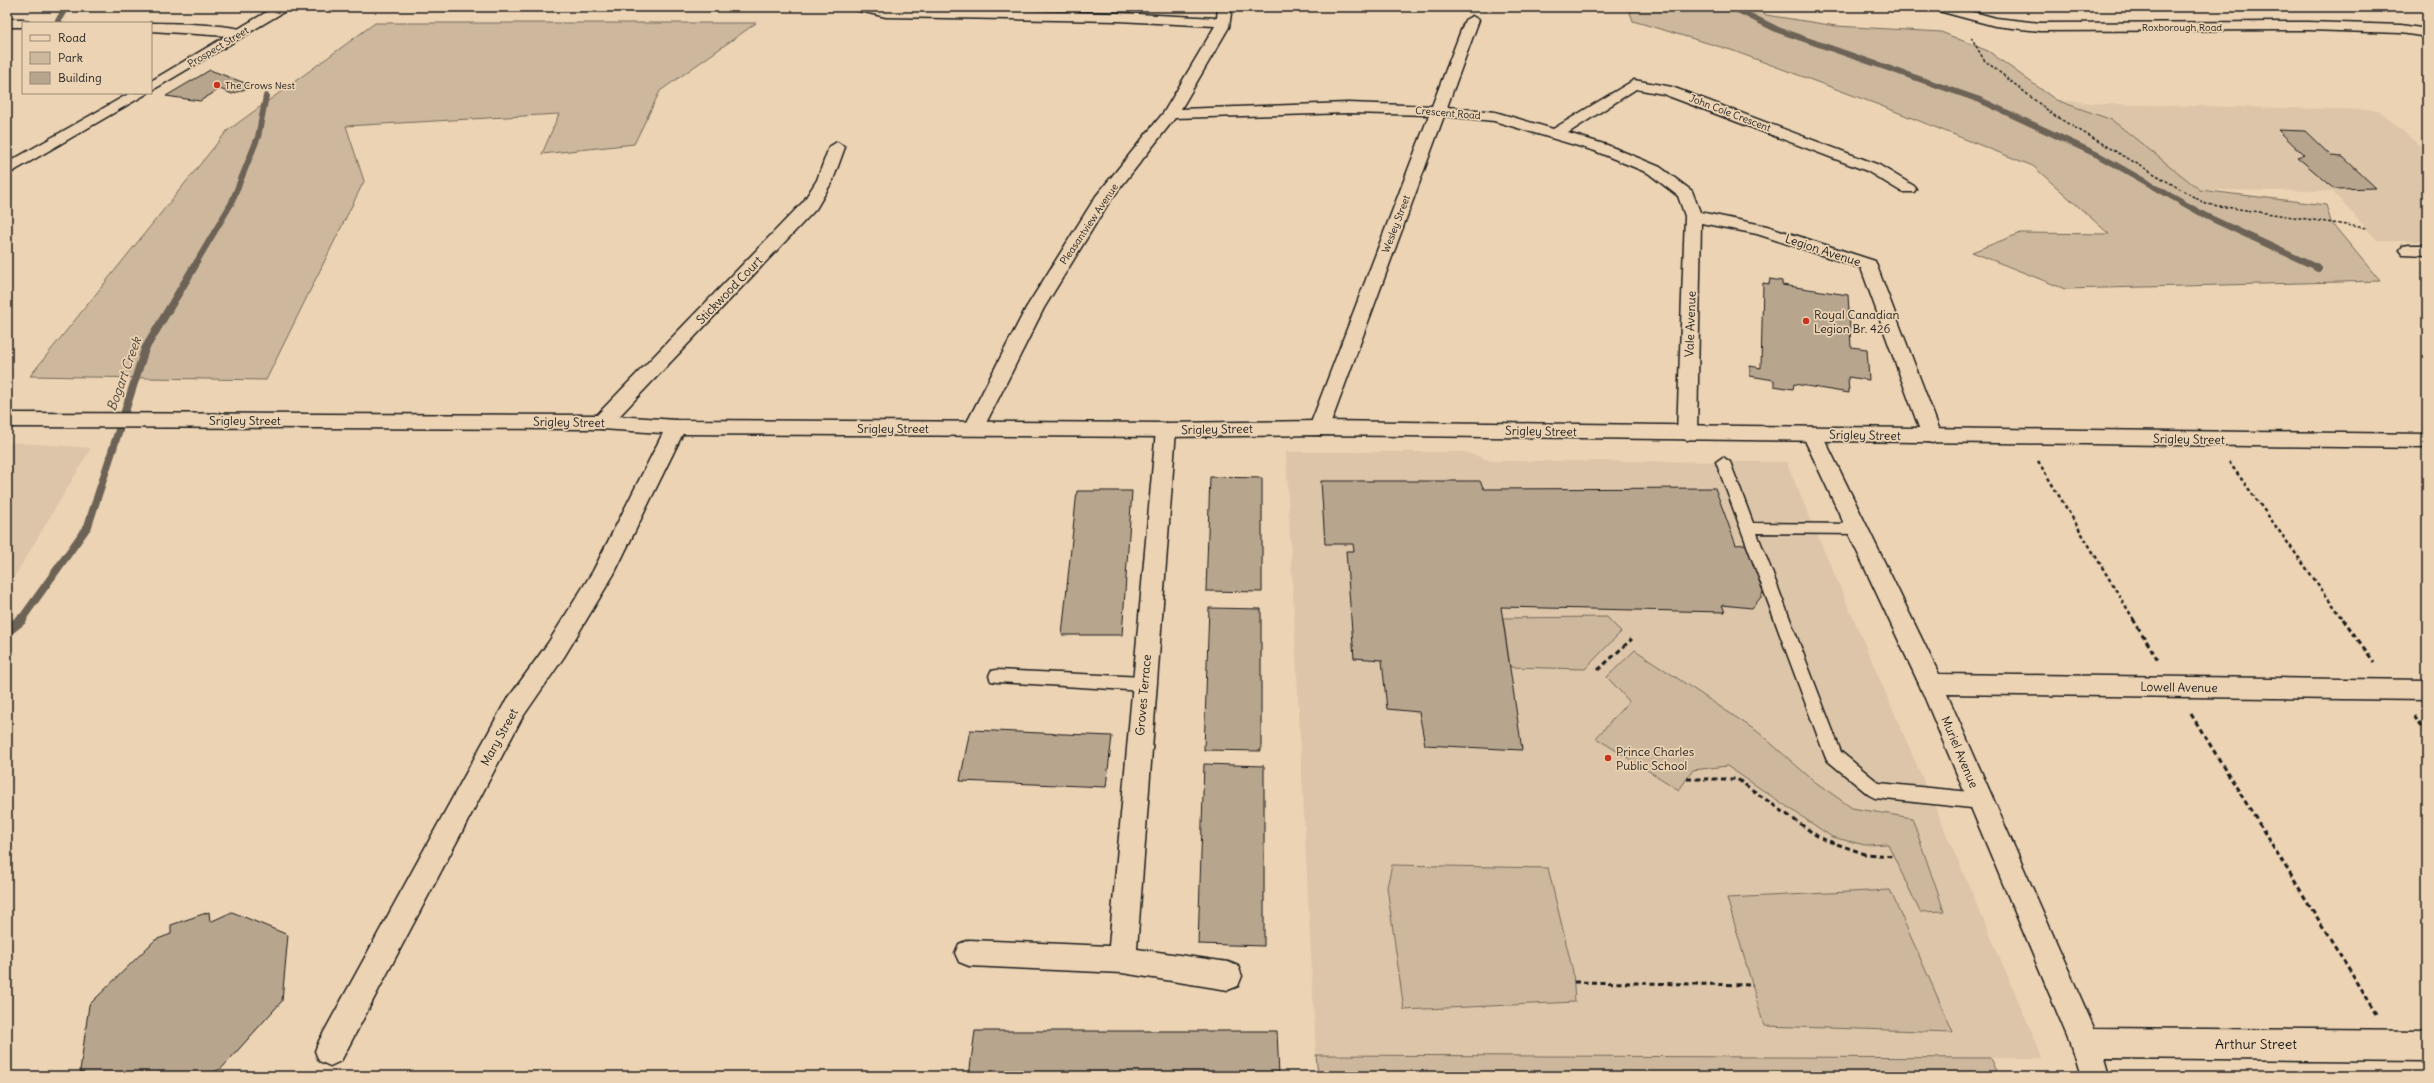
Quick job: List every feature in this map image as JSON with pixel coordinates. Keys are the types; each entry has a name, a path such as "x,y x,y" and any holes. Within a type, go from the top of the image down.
{"street":[{"name":"Prospect Street","path":"152,86 285,7"},
{"path":"861,7 886,13 1157,18 1223,22"},
{"name":"Pleasantview Avenue","path":"974,428 1035,308 1102,200 1171,114 1222,27 1225,7"},
{"name":"Roxborough Road","path":"1940,7 1995,22 2040,27 2308,26 2401,29 2427,32"},
{"name":"Wesley Street","path":"1320,428 1472,20"},
{"path":"7,23 22,24"},
{"path":"152,27 206,29 242,34"},
{"name":"John Cole Crescent","path":"1556,134 1634,84 1667,90 1873,168 1908,189"},
{"path":"7,170 139,94"},
{"name":"Crescent Road","path":"1171,114 1348,108 1439,111 1495,118 1556,134 1601,148 1654,170 1686,194 1694,216"},
{"name":"Stickwood Court","path":"602,422 810,205 825,180 837,147"},
{"name":"Vale Avenue","path":"1687,432 1694,216"},
{"name":"Legion Avenue","path":"1694,216 1761,230 1869,265 1932,436"},
{"path":"2409,250 2427,250"},
{"name":"Srigley Street","path":"7,420 84,418 149,420 602,422 676,427 1166,430 1320,428 2427,441"},
{"name":"Mary Street","path":"330,1051 513,711 556,650 603,574 676,427"},
{"name":"Groves Terrace","path":"1122,960 1166,430"},
{"name":"Muriel Avenue","path":"1812,434 1931,684 2085,1043 2095,1076"},
{"name":"Lowell Avenue","path":"1931,684 2427,690"},
{"path":"969,953 1122,960 1228,976"},
{"name":"Arthur Street","path":"2085,1043 2427,1046"}],"lane":[{"path":"1723,462 1834,756 1876,790 1981,801"},
{"path":"1748,528 1857,529"},
{"path":"997,676 1144,684"}],"path":[{"path":"1969,16 1970,36 1984,60 2054,116 2206,204 2366,228"},
{"path":"2023,437 2174,687 2396,1045"},
{"path":"2213,439 2427,734"},
{"path":"1598,670 1632,639"},
{"path":"1687,779 1737,779 1820,838 1864,854 1894,856"},
{"path":"1574,982 1753,985"}],"shaded area":[{"path":"2056,100 2104,104 2378,110 2427,152 2427,241 2378,241 2332,191 2200,190 2112,120"},
{"path":"7,442 91,448 7,589"},
{"name":"Prince Charles Public School","path":"1286,452 1465,452 1491,461 1786,462 2043,1058 1316,1055"}],"green space":[{"path":"1628,7 1756,7 1766,15 1836,26 1941,32 1988,51 2056,100 2112,120 2200,190 2326,205 2331,222 2380,281 2065,289 1972,252 2021,233 2109,234 2033,166 1879,105 1731,50 1633,21"},
{"path":"375,23 756,23 660,91 634,144 542,154 559,114 346,126 364,181 266,380 30,376 227,131"},
{"path":"1607,617 1621,632 1585,669 1510,667 1503,618"},
{"path":"1635,650 1758,732 1814,781 1852,808 1912,818 1944,911 1920,912 1888,844 1865,845 1832,837 1727,766 1693,770 1679,790 1596,738 1629,701 1607,677"},
{"path":"1392,865 1548,868 1573,972 1575,1002 1404,1010 1387,887"},
{"path":"1890,890 1953,1032 1764,1026 1727,898"},
{"path":"1316,1055 1990,1058 1998,1076 1318,1076"}],"building":[{"name":"The Crows Nest","path":"210,70 253,86 232,94 220,89 200,101 166,96"},
{"path":"2278,130 2305,131 2331,156 2343,157 2376,188 2335,189 2297,157 2304,155"},
{"name":"Royal Canadian Legion Br. 426","path":"1770,279 1782,281 1782,285 1848,295 1851,347 1867,349 1869,380 1848,377 1849,393 1794,384 1793,389 1774,386 1774,380 1750,376 1750,366 1761,368 1763,283 1769,284"},
{"path":"1210,477 1262,478 1262,592 1206,591"},
{"path":"1321,481 1480,481 1484,489 1715,488 1736,545 1747,544 1765,588 1761,597 1752,608 1722,605 1725,612 1501,607 1522,750 1425,745 1419,712 1387,709 1382,660 1354,658 1346,551 1354,551 1353,544 1325,544"},
{"path":"1077,491 1132,491 1122,635 1062,635"},
{"path":"1209,608 1261,609 1261,751 1204,750"},
{"path":"970,730 1112,736 1106,787 960,781"},
{"path":"1204,764 1264,766 1264,946 1198,944"},
{"path":"209,912 210,922 232,912 288,935 282,1001 221,1069 202,1076 90,1076 80,1071 89,1005 155,940 171,934 171,925"},
{"path":"975,1031 1277,1031 1279,1076 969,1076"}],"waterway":[{"name":"Bogart Creek","path":"59,22 58,21 66,7"},
{"path":"1732,7 1778,30 1980,100 2100,156 2206,216 2318,268 2316,267"},
{"name":"Bogart Creek","path":"193,268 231,204 258,137 266,96"},
{"name":"Bogart Creek","path":"21,620 88,526 145,349 194,267"},
{"name":"Bogart Creek","path":"7,631 21,620"}],"place":[{"name":"The Crows Nest","path":"217,85"},
{"name":"Royal Canadian Legion Br. 426","path":"1806,321"},
{"name":"Prince Charles Public School","path":"1608,758"}]}
